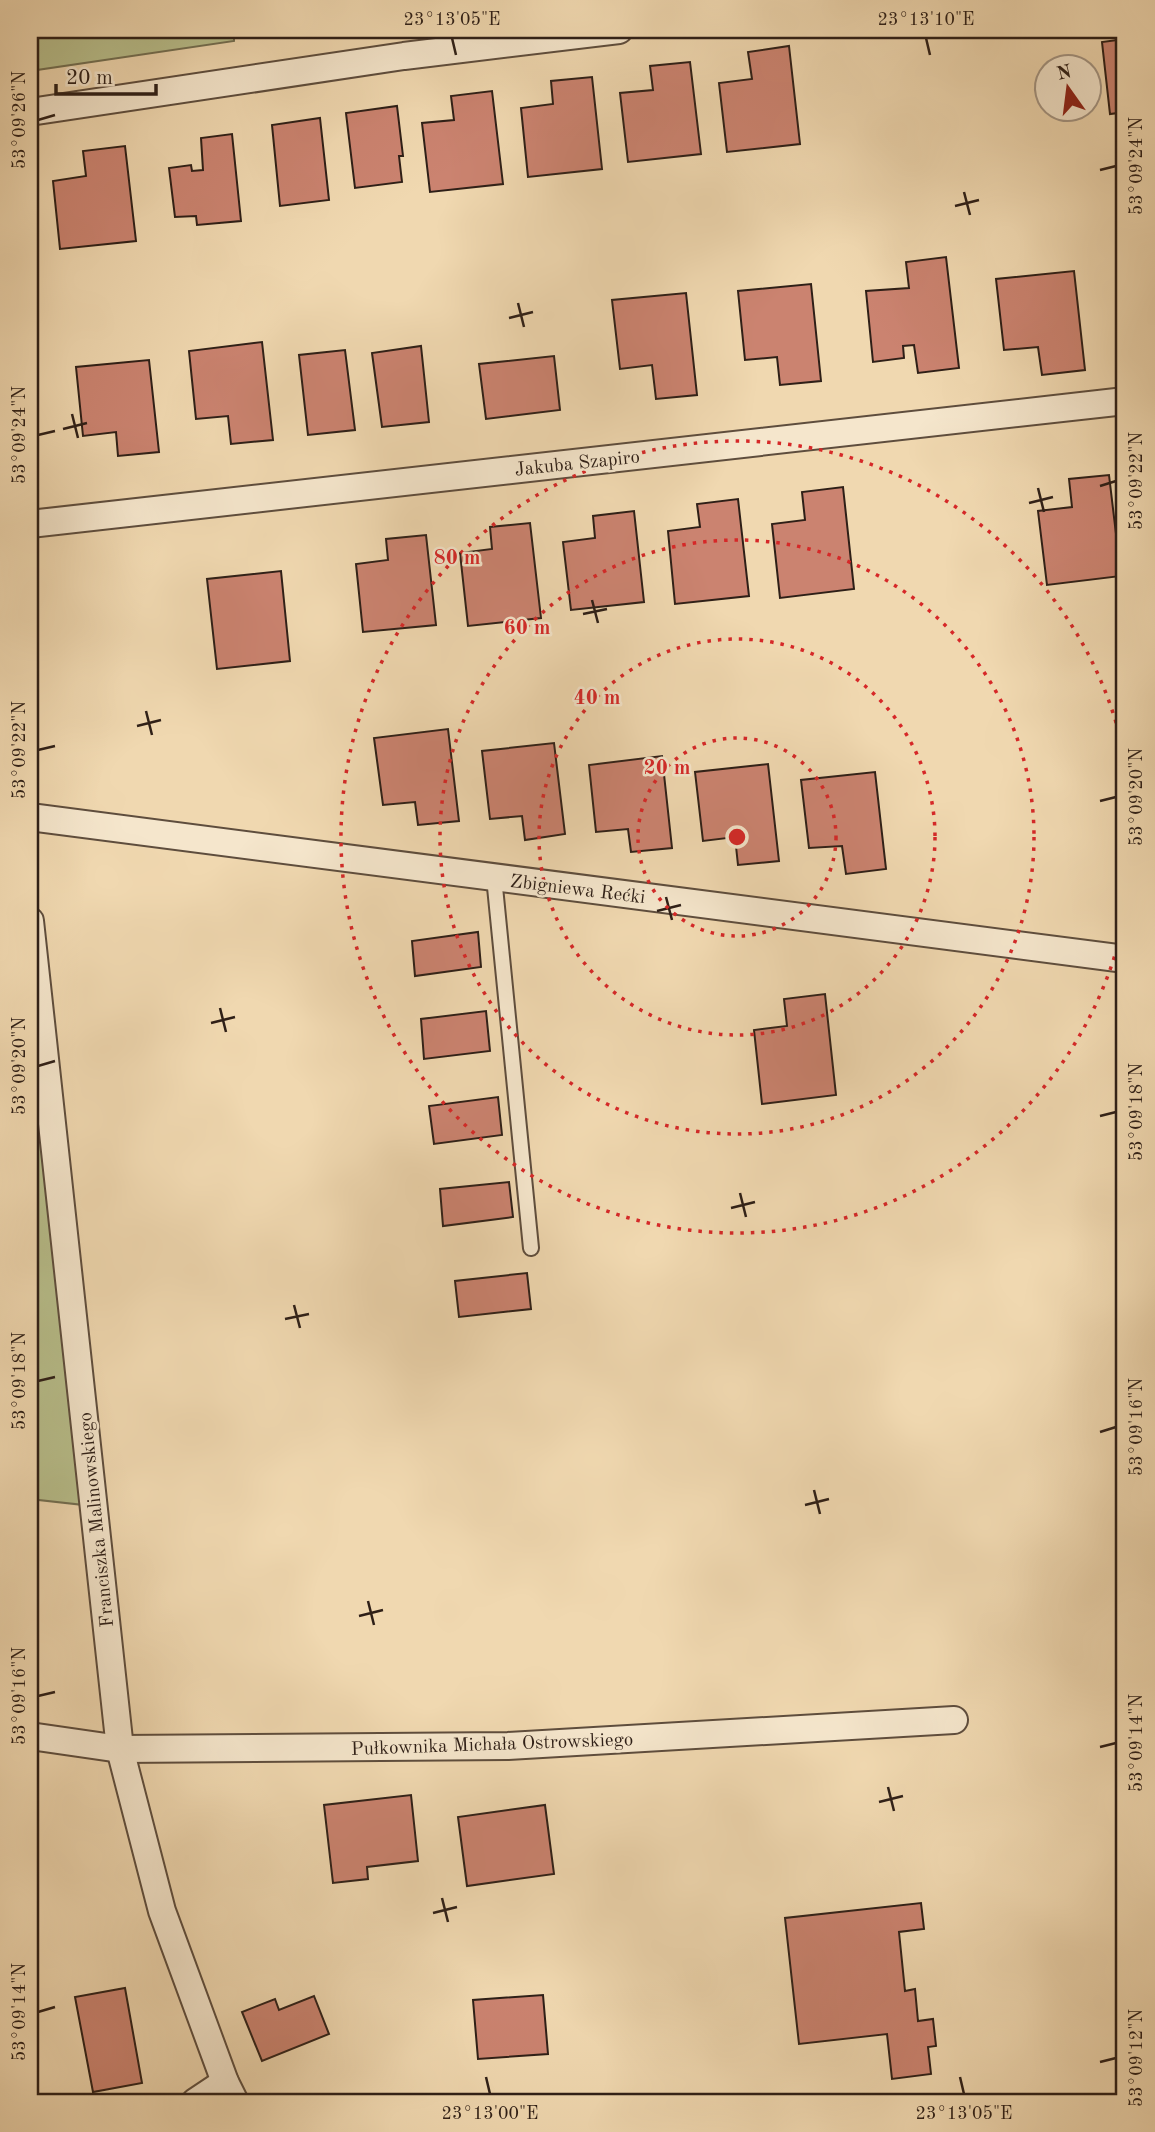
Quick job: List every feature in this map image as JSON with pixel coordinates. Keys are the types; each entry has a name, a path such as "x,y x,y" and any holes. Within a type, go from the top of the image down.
{"street":[{"path":"30,112 404,56 619,30"},
{"name":"Jakuba Szapiro","path":"30,524 1125,401"},
{"name":"Zbigniewa Rećki","path":"30,817 1125,959"},
{"name":"Franciszka Malinowskiego","path":"30,922 120,1749 162,1912 230,2092"},
{"name":"Pułkownika Michała Ostrowskiego","path":"30,1736 120,1749 508,1746 954,1720"},
{"path":"195,2102 230,2092"}],"lane":[{"path":"494,877 531,1248"}],"green space":[{"path":"30,30 234,30 234,41 30,71"},
{"path":"30,921 93,1506 30,1499"}],"building":[{"path":"1125,39 1125,112 1110,114 1102,42"},
{"path":"789,46 800,144 727,152 719,83 752,79 748,52"},
{"path":"690,62 701,154 628,162 620,93 653,90 650,66"},
{"path":"592,77 602,169 528,177 521,108 553,104 551,81"},
{"path":"492,91 503,184 430,192 422,123 454,120 451,96"},
{"path":"397,106 403,156 399,156 402,182 355,188 346,113"},
{"path":"320,118 329,200 280,206 272,125"},
{"path":"232,134 241,221 197,225 196,216 175,217 169,168 191,165 192,171 203,170 201,138"},
{"path":"125,146 136,241 60,249 53,181 86,176 83,151"},
{"path":"946,257 959,368 918,373 914,345 903,346 904,358 873,362 866,291 909,288 906,262"},
{"path":"1074,271 1085,370 1042,375 1038,347 1004,350 996,279"},
{"path":"811,284 821,381 780,385 777,357 745,360 738,291"},
{"path":"686,293 697,395 656,399 652,365 620,369 612,300"},
{"path":"262,342 273,440 231,444 228,416 196,419 189,351"},
{"path":"421,346 429,422 382,427 372,353"},
{"path":"345,350 355,430 308,435 299,355"},
{"path":"554,356 560,410 486,419 479,364"},
{"path":"149,360 159,452 118,456 116,432 83,436 76,367"},
{"path":"1109,475 1121,576 1047,585 1038,511 1072,507 1069,479"},
{"path":"843,487 854,589 780,598 772,524 805,520 802,492"},
{"path":"738,499 749,596 675,604 668,531 700,527 697,504"},
{"path":"634,511 644,602 571,610 563,542 595,538 593,516"},
{"path":"530,523 541,618 468,626 460,553 492,549 490,527"},
{"path":"426,535 436,625 363,632 356,564 388,560 386,539"},
{"path":"281,571 290,661 217,669 207,579"},
{"path":"448,729 459,821 418,825 415,802 383,805 374,738"},
{"path":"554,743 565,834 525,840 522,816 490,819 482,751"},
{"path":"662,756 672,848 631,852 628,829 596,832 589,765"},
{"path":"768,764 779,861 738,865 735,837 703,841 695,772"},
{"path":"875,772 886,869 846,874 842,846 809,848 801,780"},
{"path":"478,932 481,967 415,976 412,941"},
{"path":"825,994 836,1095 762,1104 754,1030 787,1026 784,999"},
{"path":"486,1011 490,1051 424,1059 421,1019"},
{"path":"498,1097 502,1135 434,1144 429,1106"},
{"path":"509,1182 513,1217 443,1226 440,1189"},
{"path":"527,1273 531,1309 459,1317 455,1281"},
{"path":"411,1795 418,1861 367,1867 368,1879 333,1883 324,1805"},
{"path":"545,1805 554,1874 467,1886 458,1817"},
{"path":"921,1903 924,1929 899,1932 905,1991 915,1989 918,2021 933,2019 936,2046 928,2047 931,2074 892,2079 887,2034 799,2044 785,1918"},
{"path":"125,1988 142,2083 93,2092 75,1997"},
{"path":"543,1995 548,2054 478,2059 473,2000"},
{"path":"314,1996 329,2034 262,2061 242,2012 275,1999 279,2010"}]}
